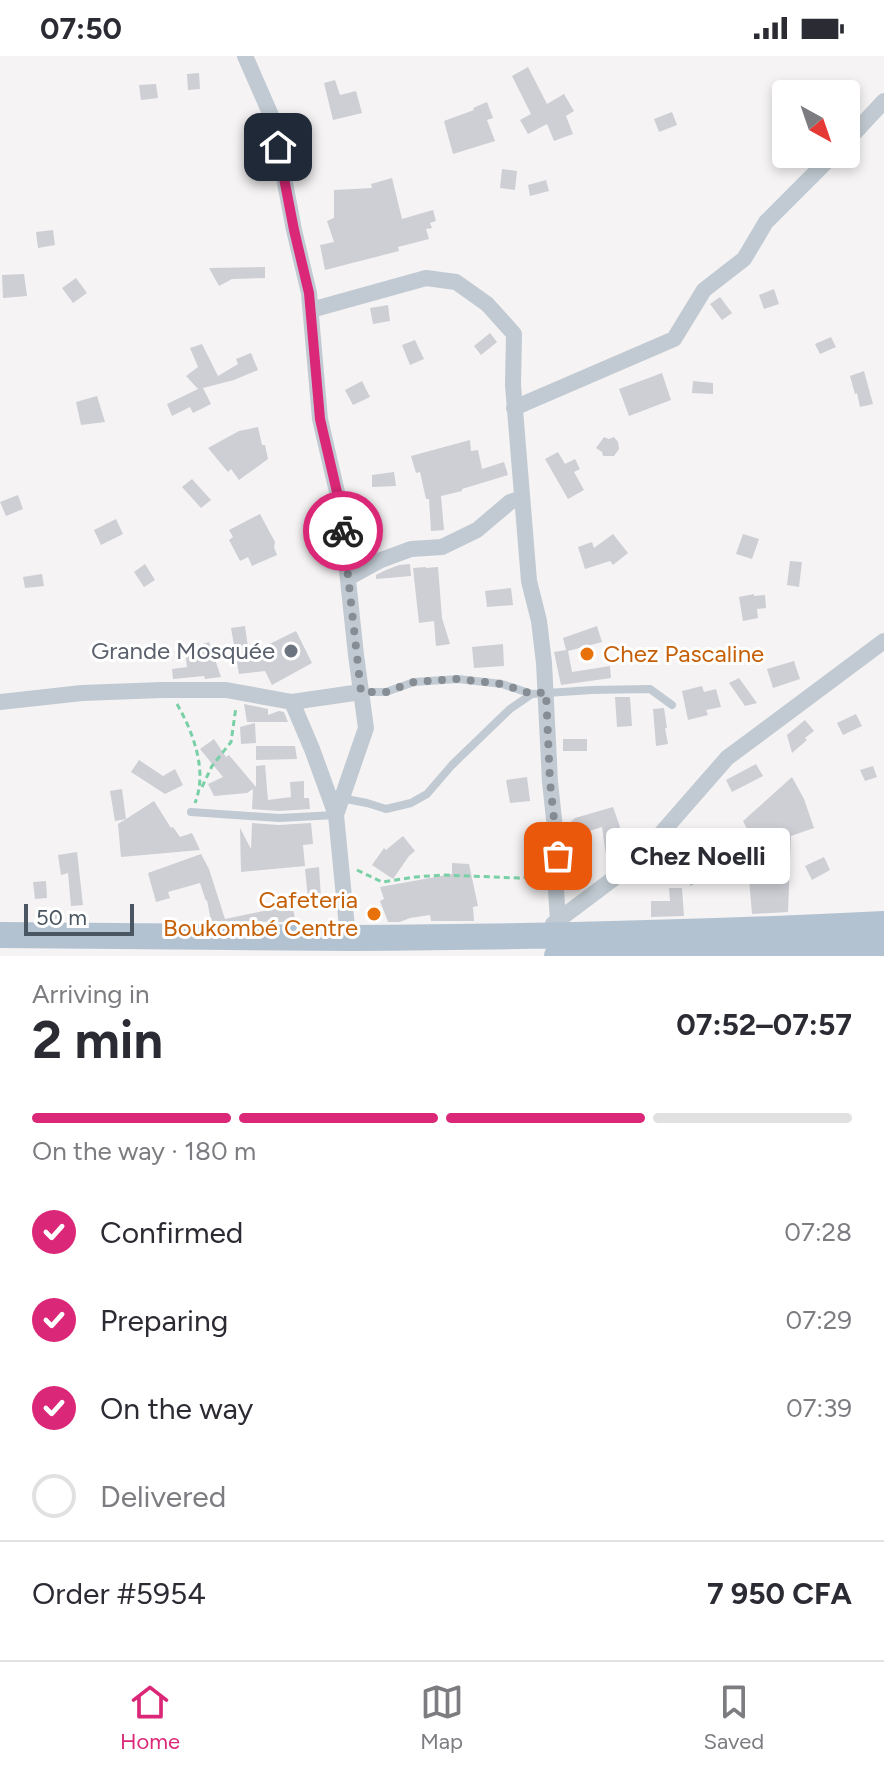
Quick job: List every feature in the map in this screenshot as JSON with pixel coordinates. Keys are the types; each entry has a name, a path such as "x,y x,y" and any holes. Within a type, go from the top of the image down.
{"main road":[{"path":"558,938 884,924"},
{"path":"0,935 531,936 748,951 884,945"}],"street":[{"path":"245,56 273,120 309,293 320,419 340,505 366,728 336,815"},
{"path":"860,127 884,101"},
{"path":"514,408 674,339 704,290 744,259 766,222 820,168"},
{"path":"311,310 426,278 456,282 487,304 514,334 514,408 529,581 539,621 539,693 558,856 558,938"},
{"path":"348,578 381,560 411,549 442,547 477,530 510,502 522,498"},
{"path":"558,938 637,861 727,758 884,641"},
{"path":"0,702 82,693 226,690 292,702 361,692"},
{"path":"292,702 336,815 348,938"}],"lane":[{"path":"361,692 386,692 414,682 458,679 502,684 539,693 650,689 672,705"},
{"path":"341,798 386,809 411,803 427,794 510,709 539,693"},
{"path":"191,812 279,818 336,815"}],"path":[{"path":"170,690 190,727 199,762 201,790"},
{"path":"191,812 212,766 231,742 240,693"},
{"path":"340,868 361,870 382,882 443,875 519,878 557,874"}],"building":[{"path":"528,67 547,104 564,94 574,111 566,116 573,134 554,141 547,124 528,134 520,120 531,114 512,76"},
{"path":"199,73 200,89 188,90 187,74"},
{"path":"335,80 340,95 356,91 362,113 333,120 324,83"},
{"path":"156,84 158,98 141,100 139,85"},
{"path":"487,102 493,118 487,120 495,141 453,154 444,121"},
{"path":"672,112 677,125 659,132 654,119"},
{"path":"502,169 517,171 515,190 500,188"},
{"path":"392,178 402,219 433,210 436,221 430,223 432,228 426,229 429,239 398,247 399,251 325,270 320,245 334,242 327,221 334,218 334,190 372,188 371,184"},
{"path":"546,180 549,191 530,196 528,185"},
{"path":"53,230 55,245 38,248 36,232"},
{"path":"265,267 265,278 232,279 219,286 209,268"},
{"path":"24,274 27,296 3,298 2,275"},
{"path":"76,278 87,293 73,303 62,288"},
{"path":"774,289 779,304 764,309 759,295"},
{"path":"720,297 732,313 722,320 710,304"},
{"path":"388,305 390,321 373,324 370,308"},
{"path":"490,333 497,342 481,355 474,346"},
{"path":"831,337 836,347 820,354 815,344"},
{"path":"415,340 424,359 410,365 402,345"},
{"path":"202,344 218,376 238,364 236,359 251,353 258,370 203,388 211,404 193,413 190,407 172,416 167,404 198,389 186,376 198,367 190,348"},
{"path":"864,371 873,404 860,407 850,376"},
{"path":"662,373 671,400 629,416 619,389"},
{"path":"362,381 370,397 353,405 345,390"},
{"path":"693,381 713,383 713,394 692,393"},
{"path":"97,396 105,422 81,425 76,402"},
{"path":"258,427 268,459 239,480 208,448 239,431"},
{"path":"604,437 614,437 618,442 619,449 614,456 603,456 596,448"},
{"path":"470,440 471,451 478,450 482,469 504,462 508,475 441,496 444,530 431,531 429,499 426,499 420,472 416,473 411,456"},
{"path":"558,452 565,464 575,459 580,469 574,472 584,490 568,499 545,459"},
{"path":"394,472 396,486 372,487 372,475"},
{"path":"192,479 211,500 201,508 182,487"},
{"path":"18,495 23,509 6,516 0,502"},
{"path":"260,514 275,542 277,555 252,566 248,557 240,561 229,540 233,537 229,530"},
{"path":"116,519 123,534 101,545 94,530"},
{"path":"613,534 628,553 613,565 610,561 585,569 578,547 592,542 594,548"},
{"path":"743,534 759,539 752,559 736,554"},
{"path":"790,561 802,562 799,587 787,585"},
{"path":"145,564 155,580 144,587 134,572"},
{"path":"410,564 411,576 376,579 376,575 386,570"},
{"path":"438,567 442,618 450,644 436,646 434,621 419,623 413,568"},
{"path":"42,574 44,586 25,588 23,577"},
{"path":"511,588 513,605 487,607 485,591"},
{"path":"765,595 766,608 757,609 758,618 743,621 739,597"},
{"path":"245,626 249,654 296,631 312,663 272,685 265,671 239,674 231,628"},
{"path":"597,626 602,642 568,651 572,672 610,666 611,678 561,685 554,652 566,650 563,638"},
{"path":"209,642 221,677 173,679 172,669 187,667 185,650"},
{"path":"503,644 504,666 474,668 472,647"},
{"path":"794,661 800,679 773,688 767,669"},
{"path":"739,678 757,703 745,706 729,683"},
{"path":"702,686 704,692 716,689 721,707 706,710 708,715 688,720 682,691"},
{"path":"615,697 630,697 632,726 617,727"},
{"path":"244,704 268,709 268,715 284,712 288,722 247,722"},
{"path":"664,708 668,744 656,746 653,709"},
{"path":"856,714 862,726 843,735 837,723"},
{"path":"805,720 814,731 792,753 787,735"},
{"path":"255,723 256,743 241,744 240,727"},
{"path":"214,739 226,757 229,755 256,787 256,766 265,765 268,800 291,797 290,782 304,781 304,798 309,798 310,809 252,809 253,789 247,793 214,796 208,784 223,777 200,749"},
{"path":"563,739 587,739 587,751 563,751"},
{"path":"256,746 295,746 297,759 256,760"},
{"path":"139,760 163,776 175,769 183,785 165,794 131,772"},
{"path":"756,764 763,776 732,792 726,780"},
{"path":"873,766 877,777 865,781 860,770"},
{"path":"527,777 530,801 510,803 506,780"},
{"path":"792,777 814,828 791,836 788,912 752,914 748,867 775,865 765,835 753,841 743,821"},
{"path":"122,789 126,819 115,821 110,791"},
{"path":"154,801 171,828 180,837 192,833 200,850 121,857 118,824"},
{"path":"613,807 625,857 607,862 602,827 567,838 566,826 575,818"},
{"path":"252,823 311,823 313,844 303,845 305,866 241,872 240,828 251,849"},
{"path":"403,836 415,851 393,879 372,865 384,848 386,850"},
{"path":"716,845 724,872 690,886 683,856"},
{"path":"77,852 83,905 71,906 68,873 61,875 58,855"},
{"path":"201,854 225,919 292,905 295,918 282,922 211,921 200,883 168,892 170,898 156,902 148,873"},
{"path":"824,857 830,870 812,880 805,866"},
{"path":"452,863 469,864 478,906 473,907 474,921 431,921 430,915 388,922 380,901 384,899 380,887 452,874"},
{"path":"319,867 321,898 308,899 305,869"},
{"path":"46,881 47,898 35,899 33,882"},
{"path":"669,888 682,888 684,916 651,917 651,901 670,901"},
{"path":"62,909 62,919 41,919 40,910"}],"way so far":[{"path":"343,531 361,692 386,692 414,682 458,679 502,684 532,694 546,692 550,782 558,856"}],"place":[{"name":"Grande Mosquée","path":"291,651"},
{"name":"Chez Pascaline","path":"587,654"},
{"name":"Chez Noelli","path":"558,856"},
{"name":"Cafeteria Boukombé Centre","path":"374,914"}],"route":[{"path":"278,147 309,293 320,419 343,531"}]}
